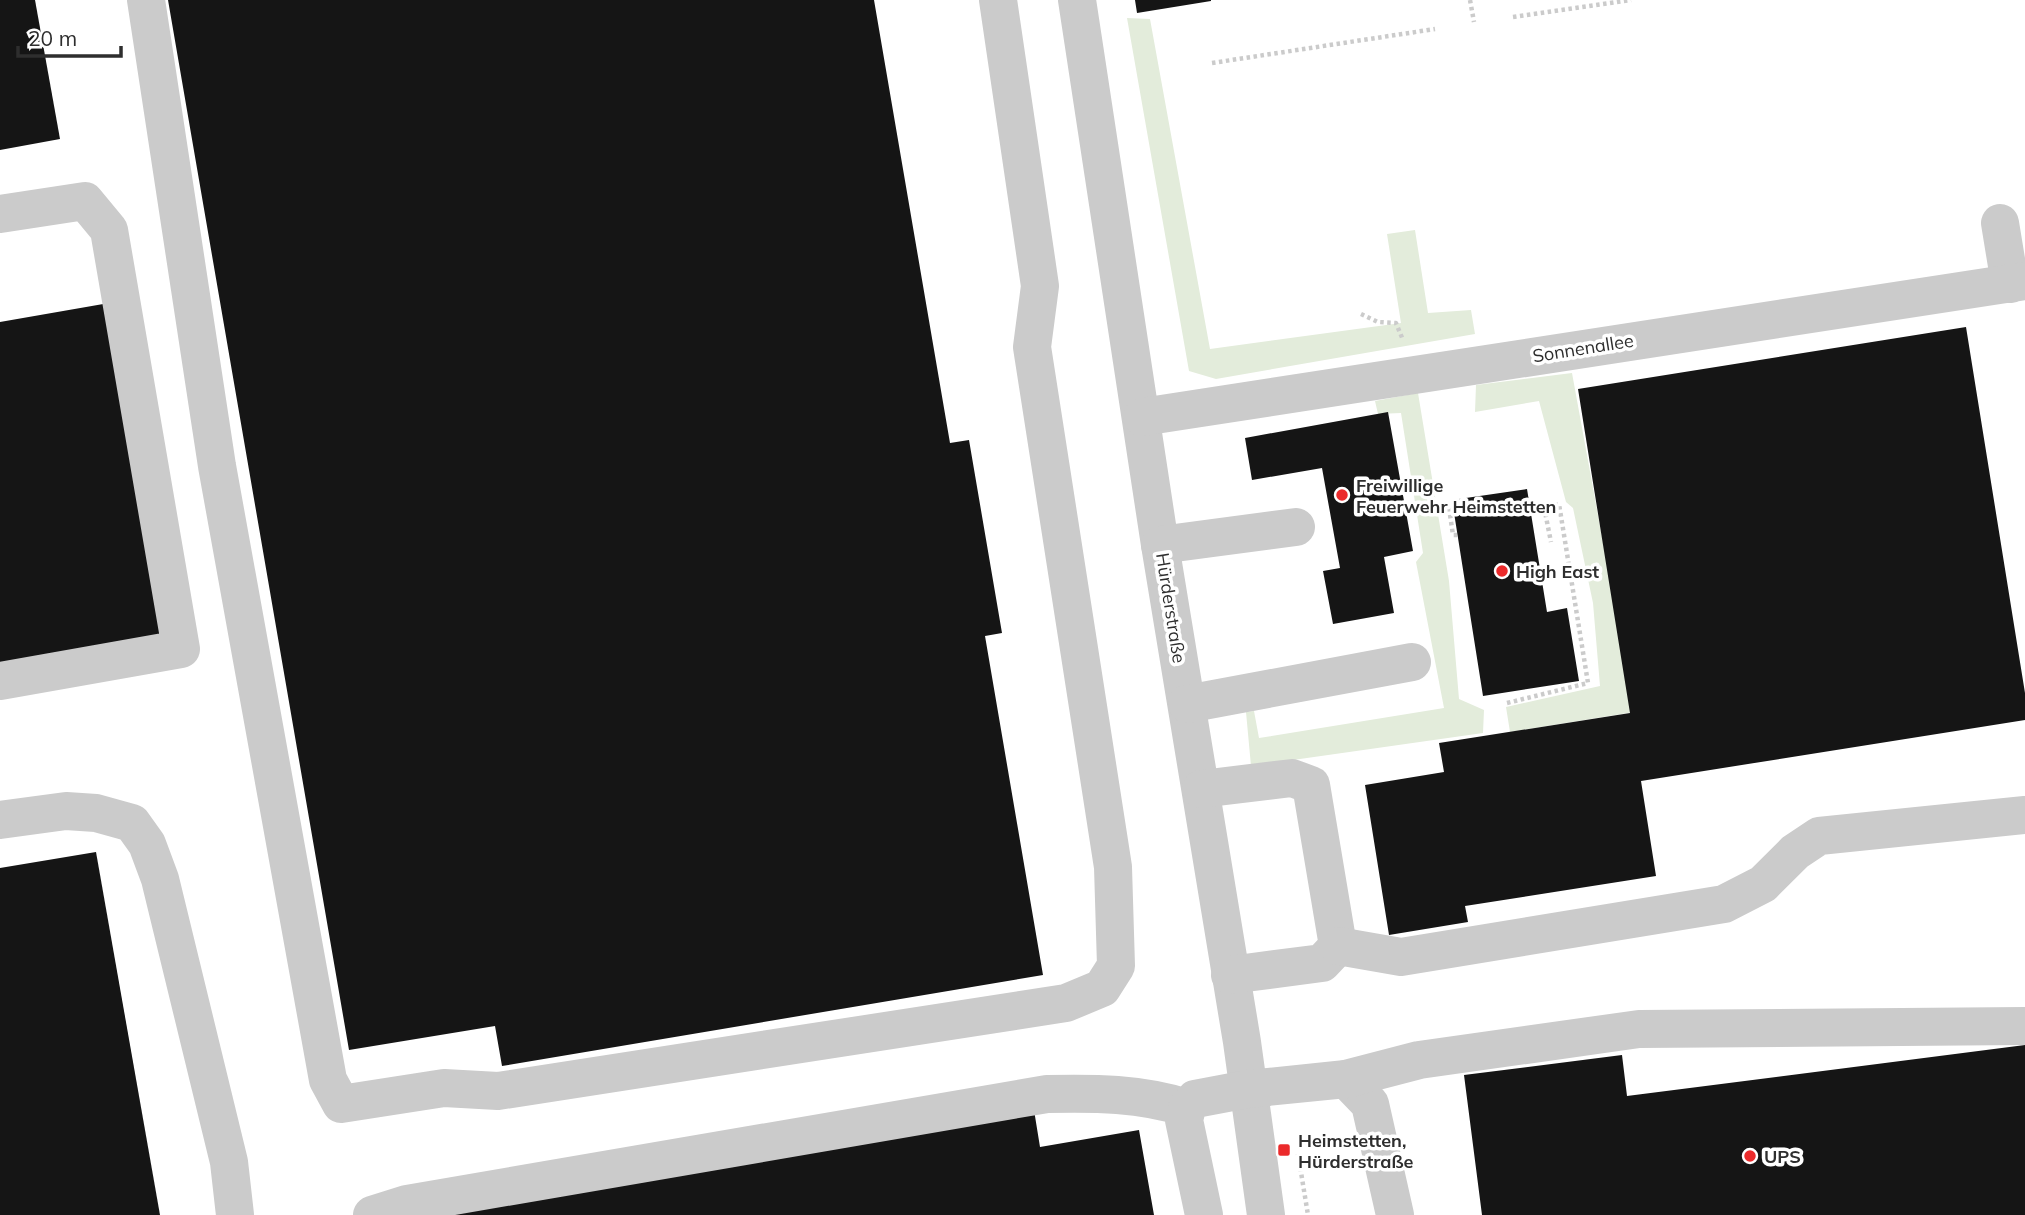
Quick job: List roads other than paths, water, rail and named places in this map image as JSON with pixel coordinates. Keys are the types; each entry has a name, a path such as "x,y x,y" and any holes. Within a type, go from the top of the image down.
{"street":[{"path":"146,0 222,493 328,1080 341,1104 444,1088 498,1091 1066,1003 1102,988 1116,966 1113,867 1032,347 1040,286 998,0"},
{"name":"Hürderstraße","path":"1077,0 1266,1215"},
{"path":"0,214 85,201 109,230 181,649 0,681"},
{"path":"2000,223 2018,282"},
{"name":"Sonnenallee","path":"1142,417 2018,282"},
{"path":"1160,545 1296,527"},
{"path":"1187,704 1412,662"},
{"path":"1201,789 1292,778 1311,785 1338,947"},
{"path":"0,820 66,811 96,813 132,823 147,844 160,879 229,1162 235,1215"},
{"path":"1338,947 1401,957 1724,904 1763,884 1795,852 1819,836 2025,815"},
{"path":"1230,975 1322,963 1338,947"},
{"path":"1204,1215 1184,1121 1186,1108 1195,1099 1248,1089 1346,1079 1419,1060 1639,1029 2025,1026"},
{"path":"1346,1079 1370,1104 1395,1215"},
{"path":"372,1215 421,1202 1047,1094 1103,1093 1158,1099 1186,1108"}],"place":[{"name":"Freiwillige Feuerwehr Heimstetten","path":"1342,495"},
{"name":"High East","path":"1502,571"},
{"name":"Heimstetten, Hürderstraße","path":"1284,1150"},
{"name":"UPS","path":"1750,1156"}]}
